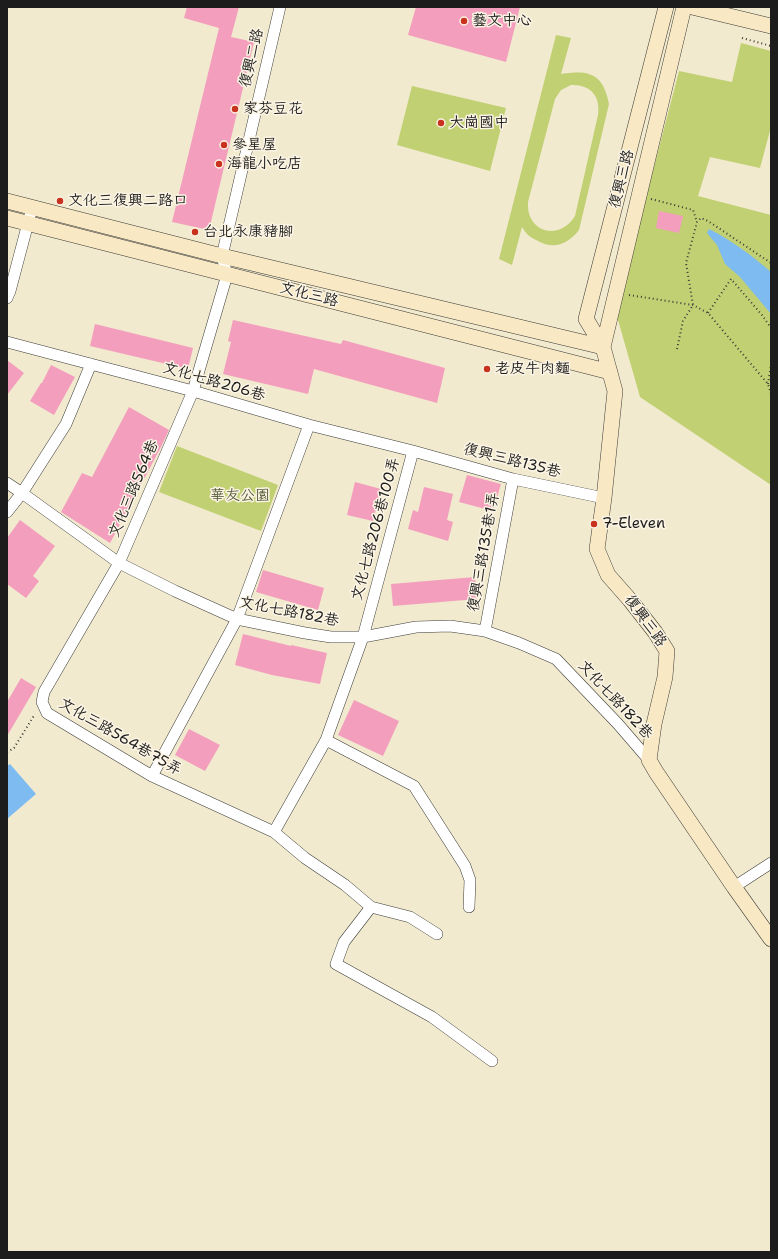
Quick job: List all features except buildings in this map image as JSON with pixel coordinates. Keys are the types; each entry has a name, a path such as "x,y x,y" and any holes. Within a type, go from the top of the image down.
{"street":[{"name":"復興二路","path":"222,256 280,7"},
{"name":"復興三路","path":"649,760 654,724 665,677 667,651 655,632 635,606 608,575 597,549 615,391 603,347 586,319 666,7"},
{"name":"復興三路","path":"603,347 684,7"},
{"path":"692,7 771,26"},
{"name":"文化三路","path":"7,202 222,256 603,347"},
{"path":"7,298 32,208"},
{"name":"文化三路","path":"7,218 610,372"},
{"path":"222,256 227,275"},
{"name":"文化三路564巷","path":"42,702 44,692 119,563 193,391 227,275"},
{"name":"文化七路206巷","path":"7,342 193,391 309,425 412,451"},
{"path":"7,512 22,493 66,424 91,364"},
{"path":"152,776 237,619 309,425"},
{"name":"復興三路135巷","path":"412,451 513,479 604,498"},
{"name":"文化七路206巷100弄","path":"274,832 326,740 363,637 412,451"},
{"name":"復興三路135巷1弄","path":"485,631 513,479"},
{"name":"文化七路182巷","path":"7,483 119,563 181,595 237,619 331,637 363,637 416,627 450,626 485,631 501,636 556,659 618,724 649,760"},
{"name":"文化三路564巷75弄","path":"42,702 47,712 152,776 274,832 305,858 345,885 371,907"},
{"path":"326,740 414,786 465,866 470,880 469,907"},
{"path":"649,760 734,887 771,938"},
{"path":"734,887 771,863"},
{"path":"437,934 410,917 371,907 344,942 336,964 432,1017 492,1061"}],"path":[{"path":"742,38 771,46"},
{"path":"638,196 693,210 697,222"},
{"path":"677,349 683,321 693,305 686,263 697,222 701,218 708,221 771,263"},
{"path":"708,313 731,279 762,315 771,328"},
{"path":"616,292 693,305 708,313 768,384 771,394"},
{"path":"768,384 771,365"},
{"path":"7,752 14,748 42,702"}],"green space":[{"path":"556,35 571,38 561,74 579,73 593,76 599,80 603,86 609,104 579,230 565,242 548,245 532,238 522,227 512,265 499,259","holes":["571,85 578,85 593,92 598,102 598,115 575,216 561,229 553,231 545,230 532,220 528,202 555,99 561,90"]},
{"path":"741,43 771,51 771,127 760,168 710,157 698,196 771,215 771,485 640,397 616,313 679,71 732,82"},
{"path":"412,86 506,108 490,171 397,145"},
{"name":"華友公園","path":"177,446 278,485 261,531 159,492"}],"water":[{"path":"709,229 742,249 771,272 771,314 740,277 725,264 717,245 707,233"},
{"path":"10,764 36,794 7,819 7,766"}],"place":[{"name":"藝文中心","path":"464,21"},
{"name":"家芬豆花","path":"235,109"},
{"name":"大崗國中","path":"441,123"},
{"name":"參星屋","path":"224,145"},
{"name":"海龍小吃店","path":"219,164"},
{"name":"文化三復興二路口","path":"60,201"},
{"name":"台北永康豬腳","path":"195,232"},
{"name":"老皮牛肉麵","path":"487,369"},
{"name":"7-Eleven","path":"594,524"}]}
